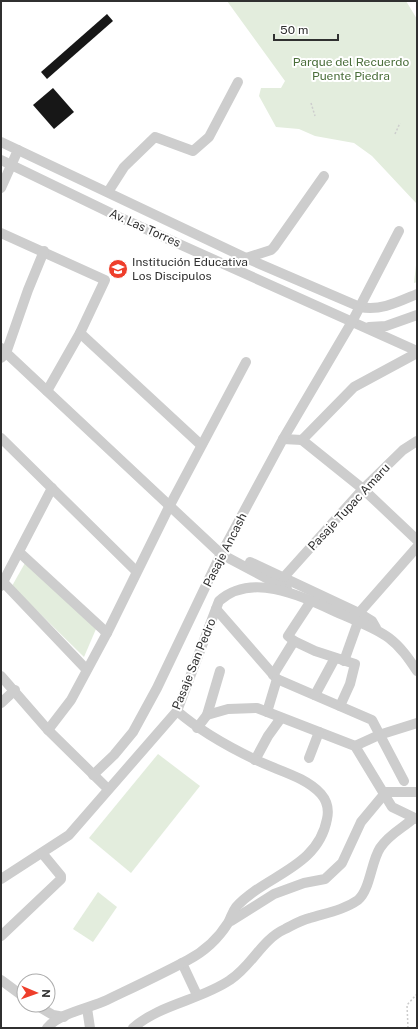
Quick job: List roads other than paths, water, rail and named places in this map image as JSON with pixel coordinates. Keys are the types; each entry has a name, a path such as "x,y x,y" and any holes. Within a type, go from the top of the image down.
{"street":[{"path":"108,192 124,167 156,137 193,151 209,137 238,82"},
{"name":"Av. Las Torres","path":"1,142 246,258 360,307"},
{"path":"1,188 18,150"},
{"name":"Av. Las Torres","path":"1,160 119,217 353,320 417,352"},
{"path":"246,258 271,250 274,247 324,176"},
{"name":"Pasaje Ancash","path":"93,775 114,755 133,732 157,688 221,554 284,439 353,320 399,231"},
{"path":"1,233 44,251 105,280 80,333 47,391"},
{"path":"44,251 3,353 47,391 169,507 221,554 307,599 288,636 294,641 315,651 355,664 350,684 340,706"},
{"path":"360,307 370,309 380,308 396,304 417,294"},
{"path":"367,327 386,326 417,315"},
{"path":"80,333 201,445"},
{"path":"302,440 354,387 417,352"},
{"path":"48,730 71,700 86,669 107,633 136,571 201,445 246,362"},
{"path":"1,438 136,571"},
{"path":"284,439 302,440 363,490 417,540"},
{"name":"Pasaje Tupac Amaru","path":"284,577 363,490 403,450 417,441"},
{"path":"52,488 2,584 86,669"},
{"path":"315,696 339,660 358,617 417,547"},
{"path":"19,552 107,633"},
{"path":"221,554 237,557 284,577 358,617 372,622 376,630 397,645 417,671"},
{"name":"Pasaje San Pedro","path":"1,879 69,835 178,711 219,601 224,597 238,590 267,588 282,590 358,617"},
{"path":"216,609 275,677 372,720 404,781"},
{"path":"267,712 275,677 294,641"},
{"path":"197,728 207,715 220,671"},
{"path":"1,676 15,690 48,730 108,789"},
{"path":"1,703 15,690"},
{"path":"133,1028 139,1022 197,995 213,990 231,980 244,969 268,939 283,930 309,918 337,911 359,899 367,885 379,850 386,840 416,819 392,807 355,746 257,708 228,709 207,715"},
{"path":"47,1028 58,1019 106,1001 182,963 213,944 229,922 235,908 258,888 304,860 315,846 326,824 328,814 327,803 321,794 308,783 255,760 197,728 178,711"},
{"path":"255,760 268,736 281,718"},
{"path":"355,746 380,735 417,722"},
{"path":"309,758 318,732"},
{"path":"229,922 262,900 274,894 304,883 325,878 342,863 361,822 385,794 395,791 417,792"},
{"path":"1,936 61,879 61,876 42,853"},
{"path":"182,963 197,995"},
{"path":"1,980 16,990"},
{"path":"87,1008 90,1028"},
{"path":"50,1013 64,1017"}],"place":[{"name":"Institución Educativa Los Discipulos","path":"118,269"}],"park label":[{"name":"Parque del Recuerdo Puente Piedra","path":"351,69"}]}
